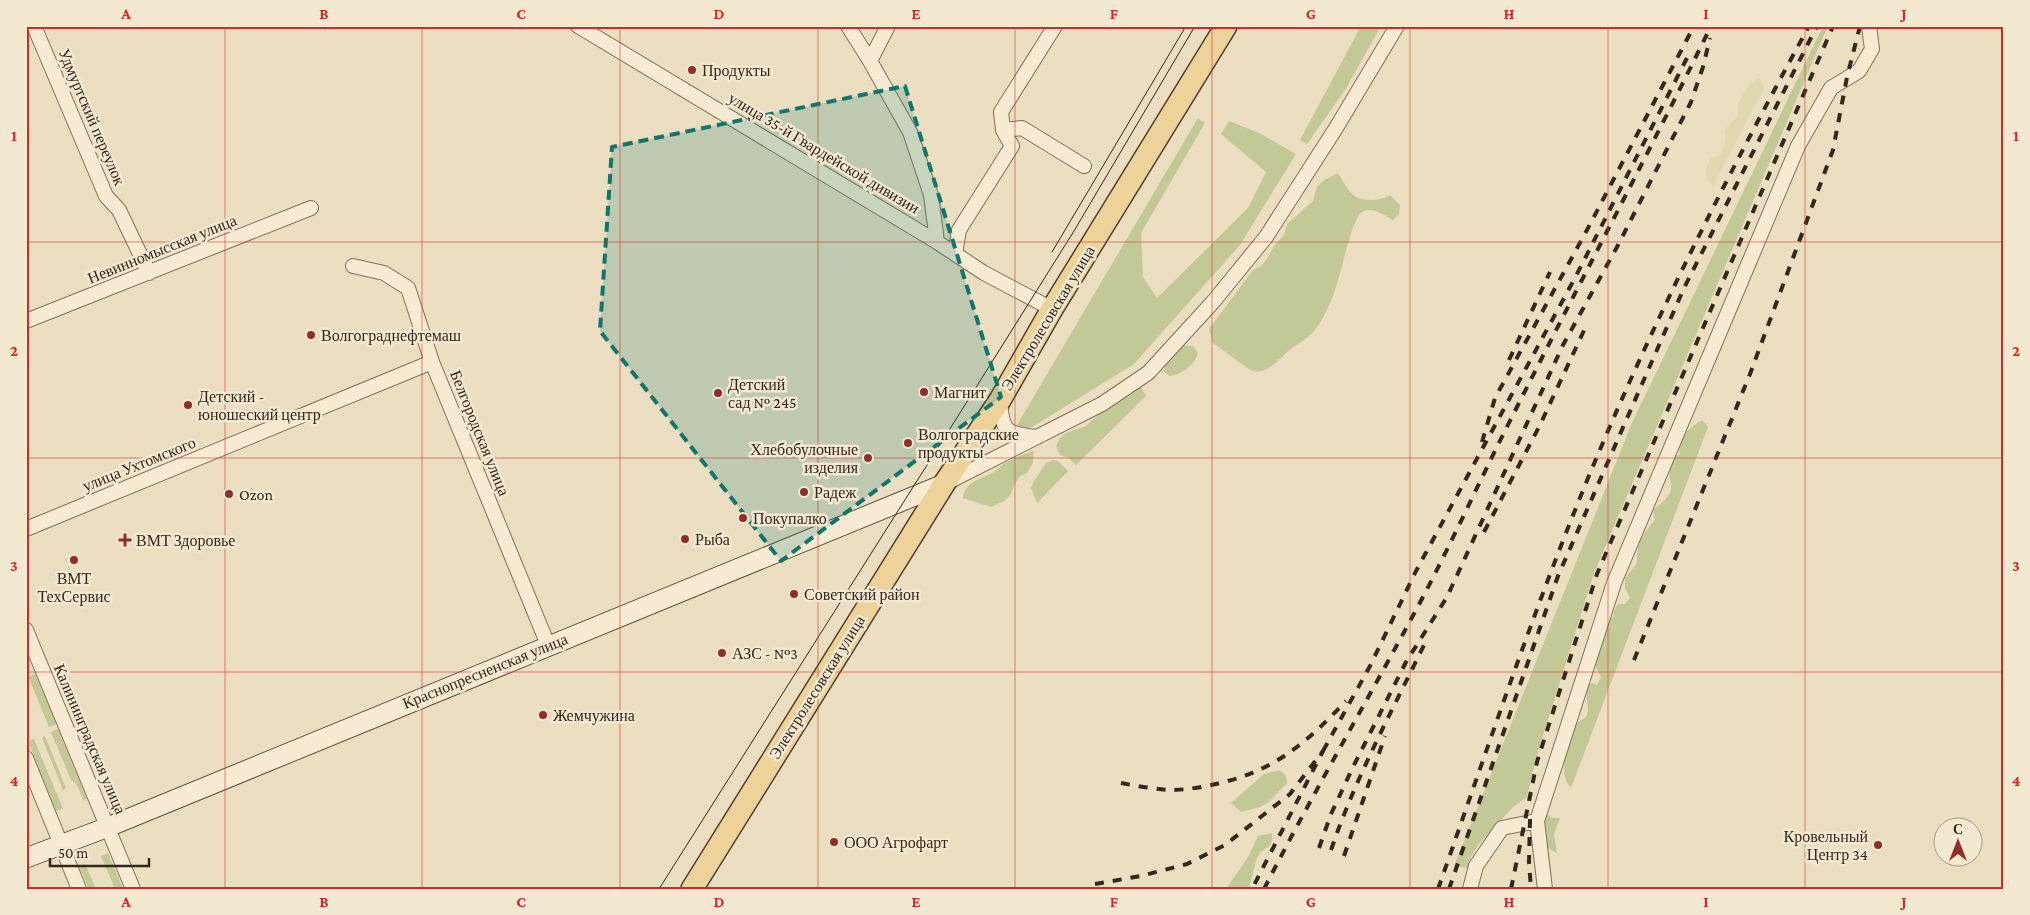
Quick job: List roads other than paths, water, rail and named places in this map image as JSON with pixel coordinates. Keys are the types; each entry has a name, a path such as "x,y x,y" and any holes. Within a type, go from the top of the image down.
{"main road":[{"name":"Электролесовская улица","path":"692,889 944,484 1000,400 1052,309 1226,26"}],"street":[{"name":"Удмуртский переулок","path":"34,26 106,196 119,210 149,273"},
{"name":"улица 35-й Гвардейской дивизии","path":"578,26 937,242 984,273 1052,309"},
{"path":"848,26 910,132 931,195 937,242"},
{"path":"870,61 888,26"},
{"path":"956,254 960,230 1012,146 1003,130 1001,112 1055,26"},
{"path":"944,484 1102,404 1148,373 1213,302 1266,237 1336,128 1397,26"},
{"path":"1545,889 1537,821 1614,583 1798,146 1831,88 1859,71 1872,49 1869,26"},
{"path":"1003,130 1022,128 1084,166"},
{"name":"Невинномысская улица","path":"26,322 311,208"},
{"name":"Белгородская улица","path":"353,266 384,273 408,288 432,362 548,645"},
{"name":"улица Ухтомского","path":"26,529 432,362"},
{"path":"1000,400 1004,427 1015,435 1038,437"},
{"name":"Краснопресненская улица","path":"26,858 108,827 944,484"},
{"name":"Калининградская улица","path":"26,630 132,889"},
{"path":"26,758 79,889"},
{"path":"1470,889 1476,866 1502,828 1537,821"}],"tram line":[{"path":"1052,252 1186,26"},
{"path":"659,889 1074,231 1195,26"}],"railway":[{"path":"1482,442 1495,398 1587,230 1694,26"},
{"path":"1264,889 1429,585 1505,431 1711,26"},
{"path":"1438,889 1542,596 1611,424 1657,323 1706,223 1756,124 1809,26"},
{"path":"1449,889 1558,576 1684,288 1817,26"},
{"path":"1511,889 1537,762 1597,574 1833,26"},
{"path":"1634,660 1750,374 1833,150 1847,77 1860,26"},
{"path":"1319,848 1331,814 1406,662 1447,597 1563,345 1617,247 1691,102 1703,67 1710,38"},
{"path":"1323,751 1370,666 1416,571 1576,276 1687,58"},
{"path":"1509,360 1550,272"},
{"path":"1484,532 1540,425 1587,324"},
{"path":"1331,850 1362,772 1424,645"},
{"path":"1121,783 1176,790 1208,786 1240,777 1258,770 1289,753 1304,742 1346,701"},
{"path":"1344,856 1385,736"},
{"path":"1095,884 1141,876 1187,864 1225,845 1290,794 1323,751 1252,889"},
{"path":"1530,819 1529,862 1531,889"}],"place":[{"name":"Продукты","path":"692,70"},
{"name":"Волгограднефтемаш","path":"311,335"},
{"name":"Магнит","path":"924,392"},
{"name":"Детский сад № 245","path":"718,393"},
{"name":"Детский - юношеский центр","path":"188,405"},
{"name":"Волгоградские продукты","path":"908,443"},
{"name":"Хлебобулочные изделия","path":"868,458"},
{"name":"Радеж","path":"804,492"},
{"name":"Ozon","path":"229,494"},
{"name":"Покупалко","path":"743,518"},
{"name":"Рыба","path":"685,539"},
{"name":"ВМТ Здоровье","path":"125,540"},
{"name":"ВМТ ТехСервис","path":"74,560"},
{"name":"Советский район","path":"794,594"},
{"name":"АЗС - №3","path":"722,653"},
{"name":"Жемчужина","path":"543,715"},
{"name":"ООО Агрофарт","path":"834,842"},
{"name":"Кровельный Центр 34","path":"1878,845"}]}
